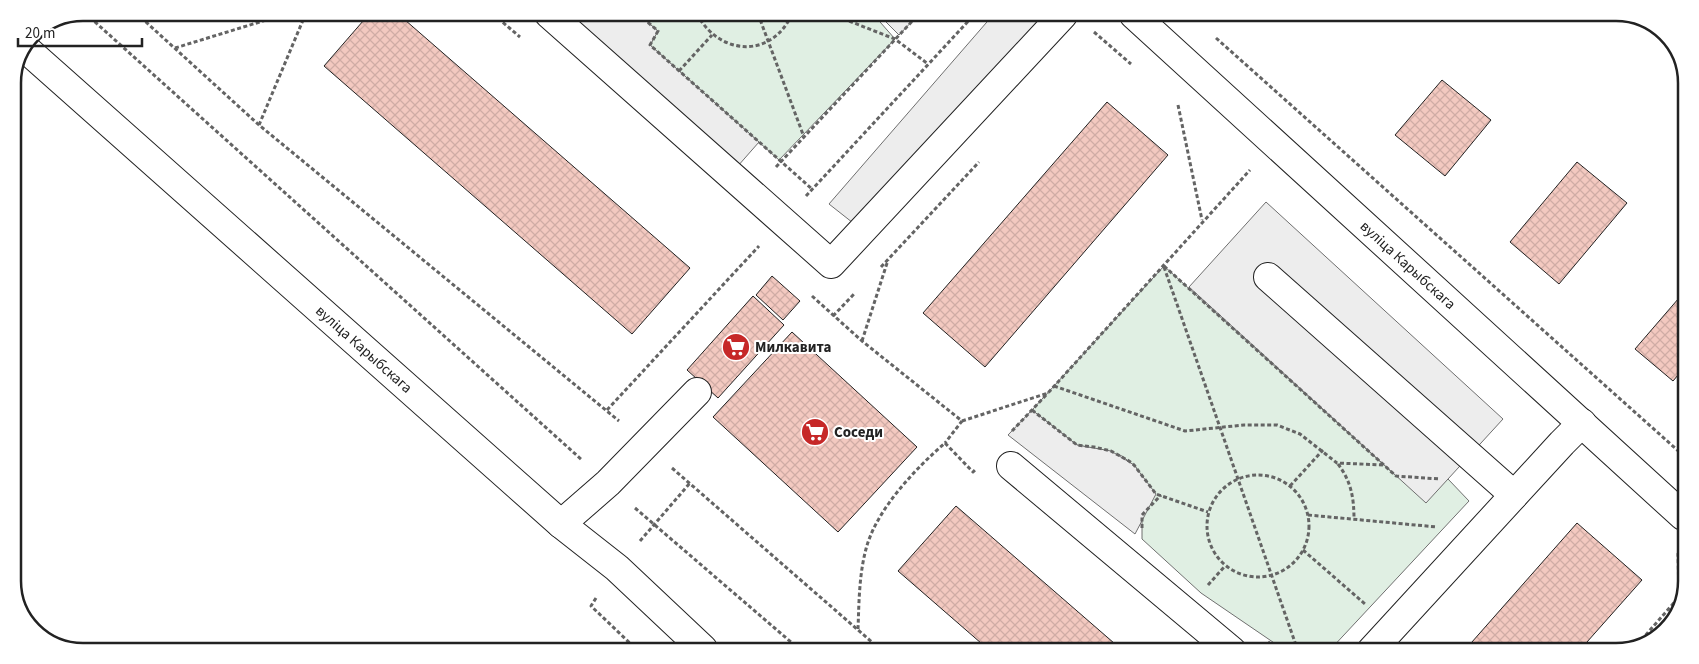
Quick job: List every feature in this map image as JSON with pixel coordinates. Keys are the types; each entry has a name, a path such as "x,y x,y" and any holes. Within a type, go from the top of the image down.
{"street":[{"path":"556,21 831,264 1057,21"},
{"name":"вуліца Карыбскага","path":"1141,21 1678,511"},
{"name":"вуліца Карыбскага","path":"30,53 562,524 616,568 697,643"},
{"path":"1268,277 1514,495"},
{"path":"562,524 608,484 697,392"},
{"path":"1378,643 1582,423"},
{"path":"1010,466 1224,643"}],"path":[{"path":"95,21 653,525 791,643"},
{"path":"145,21 259,125 606,410 873,643"},
{"path":"174,48 263,21"},
{"path":"259,125 303,21"},
{"path":"646,21 658,31 650,45 812,189"},
{"path":"700,21 712,35 730,44 739,46 759,45 768,41 776,36 788,21"},
{"path":"761,21 804,137"},
{"path":"847,21 894,40 928,64"},
{"path":"751,194 912,21"},
{"path":"679,71 712,35"},
{"path":"1213,35 1678,451"},
{"path":"1178,105 1202,221"},
{"path":"1008,435 1164,266 1250,169"},
{"path":"759,247 766,253"},
{"path":"862,340 889,259"},
{"path":"1164,266 1295,643"},
{"path":"1164,266 1396,476 1448,479"},
{"path":"806,290 862,340 962,421"},
{"path":"1054,386 1185,431 1259,424 1277,426 1300,434 1323,450 1337,463 1348,480 1354,504 1354,519"},
{"path":"858,630 859,604 866,548 877,519 899,491 930,456 946,443 962,421 1048,393"},
{"path":"1032,410 1077,446 1111,451 1129,461 1156,494 1208,512"},
{"path":"946,443 973,472 979,466"},
{"path":"1290,486 1323,450"},
{"path":"1337,463 1384,465"},
{"path":"1251,475 1265,475 1278,479 1290,486 1301,499 1308,514 1309,529 1303,550 1290,566 1271,575 1252,577 1238,573 1225,566 1208,542 1206,531 1211,503 1222,488 1238,479 1251,475"},
{"path":"1308,514 1445,528"},
{"path":"1303,550 1372,610"},
{"path":"1207,586 1225,566"},
{"path":"1647,634 1672,605"}],"green space":[{"path":"646,21 879,21 895,39 779,160 650,45 658,31"},
{"path":"1164,266 1396,476 1448,479 1469,501 1336,643 1274,643 1201,593 1142,539 1142,515 1136,467 1122,456 1077,445 1032,410"}],"shaded area":[{"path":"558,21 646,21 658,31 650,45 759,142 730,175"},
{"path":"885,21 912,21 899,35"},
{"path":"988,21 1057,21 862,230 829,204"},
{"path":"1266,202 1503,419 1426,503 1189,287"},
{"path":"1032,410 1077,445 1111,451 1134,465 1156,494 1135,534 1008,435"}],"building":[{"path":"363,21 406,21 690,268 632,334 324,66"},
{"path":"1442,80 1491,120 1445,176 1395,135"},
{"path":"1107,102 1168,155 985,367 923,313"},
{"path":"1577,162 1627,203 1559,284 1510,242"},
{"path":"772,276 800,301 783,320 756,295"},
{"name":"Милкавита","path":"753,296 784,325 718,398 687,370"},
{"path":"1678,299 1678,375 1673,381 1635,349"},
{"name":"Соседи","path":"792,332 917,447 838,532 713,417"},
{"path":"956,506 1114,643 981,643 898,571"},
{"path":"1577,523 1642,580 1586,643 1471,643"}],"place":[{"name":"Милкавита","path":"736,347"},
{"name":"Соседи","path":"815,432"}]}
